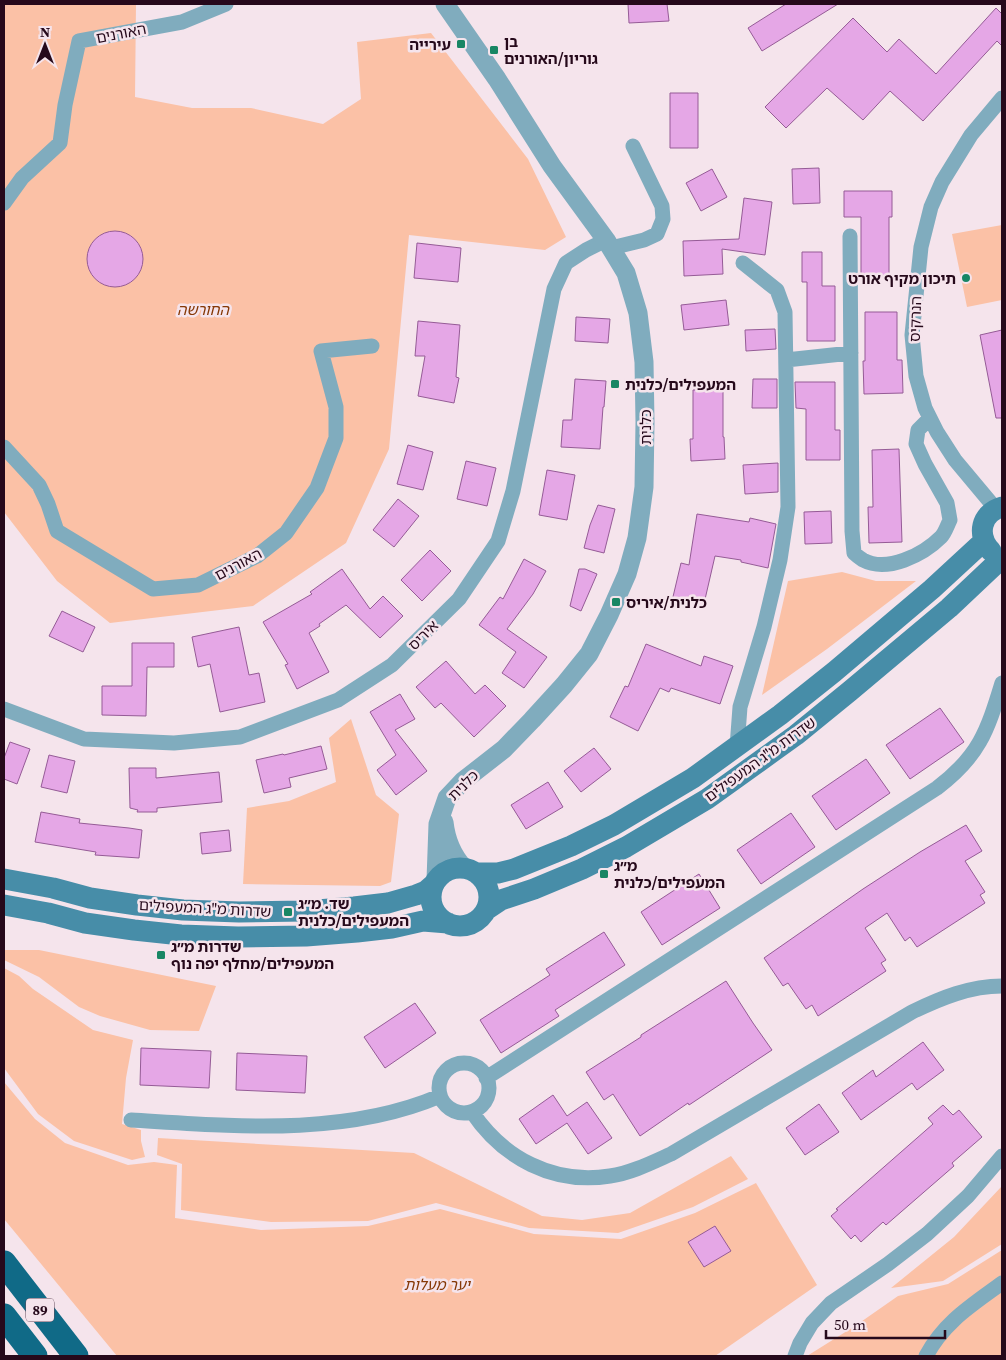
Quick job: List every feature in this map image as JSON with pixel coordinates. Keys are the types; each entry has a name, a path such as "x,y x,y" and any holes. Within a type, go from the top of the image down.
{"highway":[{"name":"89","path":"4,1264 76,1356"},
{"name":"89","path":"4,1316 35,1356"}],"main road":[{"path":"999,508 988,516 982,530 984,542 990,551 1002,558"},
{"name":"שדרות מ\"ג המעפילים","path":"470,871 498,873 514,869 571,846 614,825 693,778 780,715 834,672 984,542"},
{"name":"שדרות מ\"ג המעפילים","path":"486,910 501,900 534,889 582,869 626,847 707,799 788,740 850,691 949,608 1002,558"},
{"path":"456,868 470,871 482,879 487,886 488,902 486,910 473,922 465,925 448,923 434,911 431,893 434,882 441,874 448,870 456,868"},
{"name":"שדרות מ\"ג המעפילים","path":"7,879 90,898 137,906 239,912 305,911 388,903 416,896 426,891 434,882"},
{"name":"שדרות מ\"ג המעפילים","path":"4,905 134,930 210,936 306,936 392,928 423,922 448,923"}],"street":[{"name":"האורנים","path":"4,204 22,178 60,142 65,105 80,41 182,22 226,4"},
{"name":"כלנית","path":"434,882 438,824 447,798 463,781 504,748 564,685 589,654 609,615 627,574 637,538 644,486 645,422 644,362 638,313 626,273 609,244 552,166 497,79 445,4"},
{"name":"הנרקיס","path":"999,508 955,460 930,418 925,408 916,376 912,335 921,247 931,207 942,182 971,135 1002,98"},
{"name":"איריס","path":"4,709 84,739 174,742 240,737 338,700 392,665 459,599 498,541 514,491 554,289 566,263 586,250 609,244 644,240 657,234 663,219 662,206 633,146"},
{"path":"850,236 852,531 854,553 863,560 880,565 901,562 925,550 942,536 950,520 947,503 916,444 918,430 930,418"},
{"path":"737,747 740,707 764,627 780,560 788,506 785,312 777,290 743,263"},
{"name":"האורנים","path":"4,447 39,486 48,504 57,532 153,589 198,585 258,556 286,533 317,488 336,438 336,407 322,351 372,346"},
{"path":"786,360 851,353"},
{"path":"486,1078 937,788 962,766 978,746 993,714 1002,683"},
{"name":"כלנית","path":"443,808 446,837 452,852 470,871"},
{"path":"472,1112 481,1126 509,1151 525,1162 563,1176 578,1178 611,1176 639,1168 671,1154 922,1007 965,991 1002,986"},
{"path":"464,1063 472,1065 481,1071 486,1078 489,1088 487,1096 481,1106 472,1112 464,1113 452,1110 446,1106 440,1096 439,1088 442,1077 446,1071 454,1066 464,1063"},
{"path":"131,1120 233,1126 298,1125 382,1114 422,1104 440,1096"},
{"path":"795,1356 812,1322 830,1303 888,1264 927,1234 968,1196 1002,1156"},
{"path":"926,1356 933,1343 947,1326 964,1310 1002,1284"}],"green space":[{"name":"החורשה","path":"4,4 136,4 135,97 192,108 251,108 323,124 361,99 357,42 431,33 528,159 566,237 545,250 409,235 389,449 346,543 253,606 110,623 57,581 4,512"},
{"path":"1002,225 1002,300 967,307 952,234"},
{"path":"842,572 876,581 916,581 827,649 762,695 788,581"},
{"path":"351,719 376,795 399,814 391,882 380,886 243,884 247,808 289,801 336,782 329,738"},
{"path":"4,950 39,950 216,986 199,1031 150,1030 100,1016 79,1007 39,977 4,960"},
{"path":"4,968 19,976 33,989 93,1030 133,1040 126,1078 122,1124 141,1130 141,1141 145,1157 132,1160 74,1141 38,1114 4,1068"},
{"name":"יער מעלות","path":"4,1082 35,1119 65,1143 128,1165 154,1162 177,1165 175,1218 261,1230 368,1226 440,1209 534,1234 621,1239 695,1213 756,1183 817,1285 715,1356 117,1356 4,1219"},
{"path":"158,1138 414,1153 542,1216 582,1220 630,1213 731,1156 748,1179 693,1207 618,1233 529,1228 436,1203 368,1221 271,1222 181,1210 182,1164 157,1155"},
{"path":"1002,1186 1002,1244 943,1281 891,1288 954,1237"},
{"path":"1002,1250 1002,1356 807,1356 898,1296 948,1284"}],"building":[{"path":"628,4 667,4 669,21 629,23"},
{"path":"786,4 838,4 762,51 748,28"},
{"path":"996,8 1002,14 1002,46 997,41 923,121 890,91 863,120 827,88 786,128 765,107 853,18 887,52 899,39 936,74"},
{"path":"670,93 698,93 698,148 670,148"},
{"path":"819,168 820,203 793,204 792,169"},
{"path":"712,169 727,197 701,211 686,183"},
{"path":"844,191 892,191 892,217 889,217 889,276 861,276 861,217 844,217"},
{"path":"744,198 772,202 765,255 722,249 723,274 684,276 683,241 739,239"},
{"path":"110,231 120,231 135,239 141,248 143,259 141,270 135,279 120,287 110,287 99,282 92,275 87,264 87,254 92,243 99,236"},
{"path":"417,243 461,248 458,282 414,278"},
{"path":"802,252 822,252 822,286 835,286 835,341 807,341 807,282 802,282"},
{"path":"726,300 729,325 684,330 681,305"},
{"path":"865,312 897,312 897,360 902,360 903,393 864,394"},
{"path":"576,317 610,319 608,343 575,341"},
{"path":"418,321 460,325 456,377 459,378 454,403 418,396 425,356 415,356"},
{"path":"775,329 776,349 746,351 745,330"},
{"path":"1002,330 1002,418 996,418 980,335"},
{"path":"575,379 606,381 600,449 561,447 563,420 572,420"},
{"path":"753,379 777,379 777,408 752,408"},
{"path":"795,382 835,382 835,430 840,430 840,460 806,460 806,409 796,408"},
{"path":"693,390 723,390 725,459 691,461 690,439 693,439"},
{"path":"408,445 433,452 423,490 397,484"},
{"path":"899,449 902,542 869,543 868,507 873,507 872,450"},
{"path":"466,461 496,468 487,506 457,499"},
{"path":"778,463 778,492 745,494 743,465"},
{"path":"547,470 575,475 567,520 539,515"},
{"path":"398,499 419,516 394,547 373,530"},
{"path":"598,505 615,509 604,553 584,548"},
{"path":"831,511 832,543 805,544 804,512"},
{"path":"697,514 749,522 750,518 776,524 768,568 741,562 741,560 715,556 703,608 672,601 681,563 689,565"},
{"path":"430,550 451,571 422,601 401,580"},
{"path":"524,559 546,571 533,594 507,629 547,657 524,688 502,673 516,652 479,625 500,597 503,599"},
{"path":"342,569 370,609 383,596 403,616 380,638 346,605 309,633 329,672 297,689 285,665 288,664 263,622 312,594 310,592"},
{"path":"579,569 585,569 597,574 581,611 570,606"},
{"path":"62,611 95,627 83,652 49,636"},
{"path":"239,627 249,675 259,673 265,702 220,712 210,664 198,667 192,637"},
{"path":"132,643 174,643 174,667 147,667 146,716 102,715 102,686 132,686"},
{"path":"646,644 701,666 704,656 733,666 720,704 671,688 669,692 660,688 638,731 610,717 625,686 628,687"},
{"path":"446,661 475,694 485,685 506,706 474,737 441,703 435,708 416,687"},
{"path":"400,694 415,719 395,730 427,771 396,795 377,770 396,755 370,712"},
{"path":"940,708 964,742 910,779 886,745"},
{"path":"10,742 30,749 17,784 4,779 4,758"},
{"path":"321,746 327,769 289,778 291,787 264,793 256,760"},
{"path":"594,748 611,769 581,792 564,771"},
{"path":"49,755 75,761 67,793 41,787"},
{"path":"866,759 890,793 836,830 812,796"},
{"path":"129,768 156,768 156,778 219,772 222,802 157,808 157,812 137,812 138,810 130,808"},
{"path":"548,782 563,807 526,829 511,805"},
{"path":"41,812 80,819 79,823 142,830 139,858 95,855 96,852 35,842"},
{"path":"791,813 815,847 761,884 737,850"},
{"path":"966,825 982,851 965,861 985,892 980,895 985,903 917,947 910,937 905,941 887,913 865,928 886,960 881,963 886,971 818,1016 812,1005 806,1009 788,983 783,986 764,958 863,889"},
{"path":"229,830 231,851 202,854 200,833"},
{"path":"699,874 720,908 662,945 641,912"},
{"path":"604,932 625,965 555,1010 559,1016 501,1053 480,1020 550,975 546,969"},
{"path":"726,981 772,1050 640,1136 613,1094 604,1100 586,1072"},
{"path":"415,1003 436,1033 385,1068 364,1037"},
{"path":"923,1042 944,1070 917,1090 912,1083 861,1120 842,1093 873,1070 876,1077"},
{"path":"141,1048 211,1051 209,1088 140,1085"},
{"path":"237,1053 307,1056 305,1093 236,1090"},
{"path":"553,1095 567,1116 587,1102 612,1138 588,1154 567,1123 536,1144 519,1119"},
{"path":"819,1104 839,1132 805,1155 786,1128"},
{"path":"943,1105 953,1115 959,1110 982,1137 952,1163 954,1166 886,1225 883,1222 861,1242 855,1235 851,1239 831,1216 838,1210 836,1209 933,1124 928,1118"},
{"path":"715,1226 731,1251 704,1267 688,1242"}],"place":[{"name":"עירייה","path":"461,44"},
{"name":"בן גוריון/האורנים","path":"494,50"},
{"name":"תיכון מקיף אורט","path":"966,278"},
{"name":"המעפילים/כלנית","path":"615,384"},
{"name":"כלנית/איריס","path":"616,602"},
{"name":"מ״ג המעפילים/כלנית","path":"604,874"},
{"name":"שד. מ״ג המעפילים/כלנית","path":"288,912"},
{"name":"שדרות מ״ג המעפילים/מחלף יפה נוף","path":"161,955"}]}
